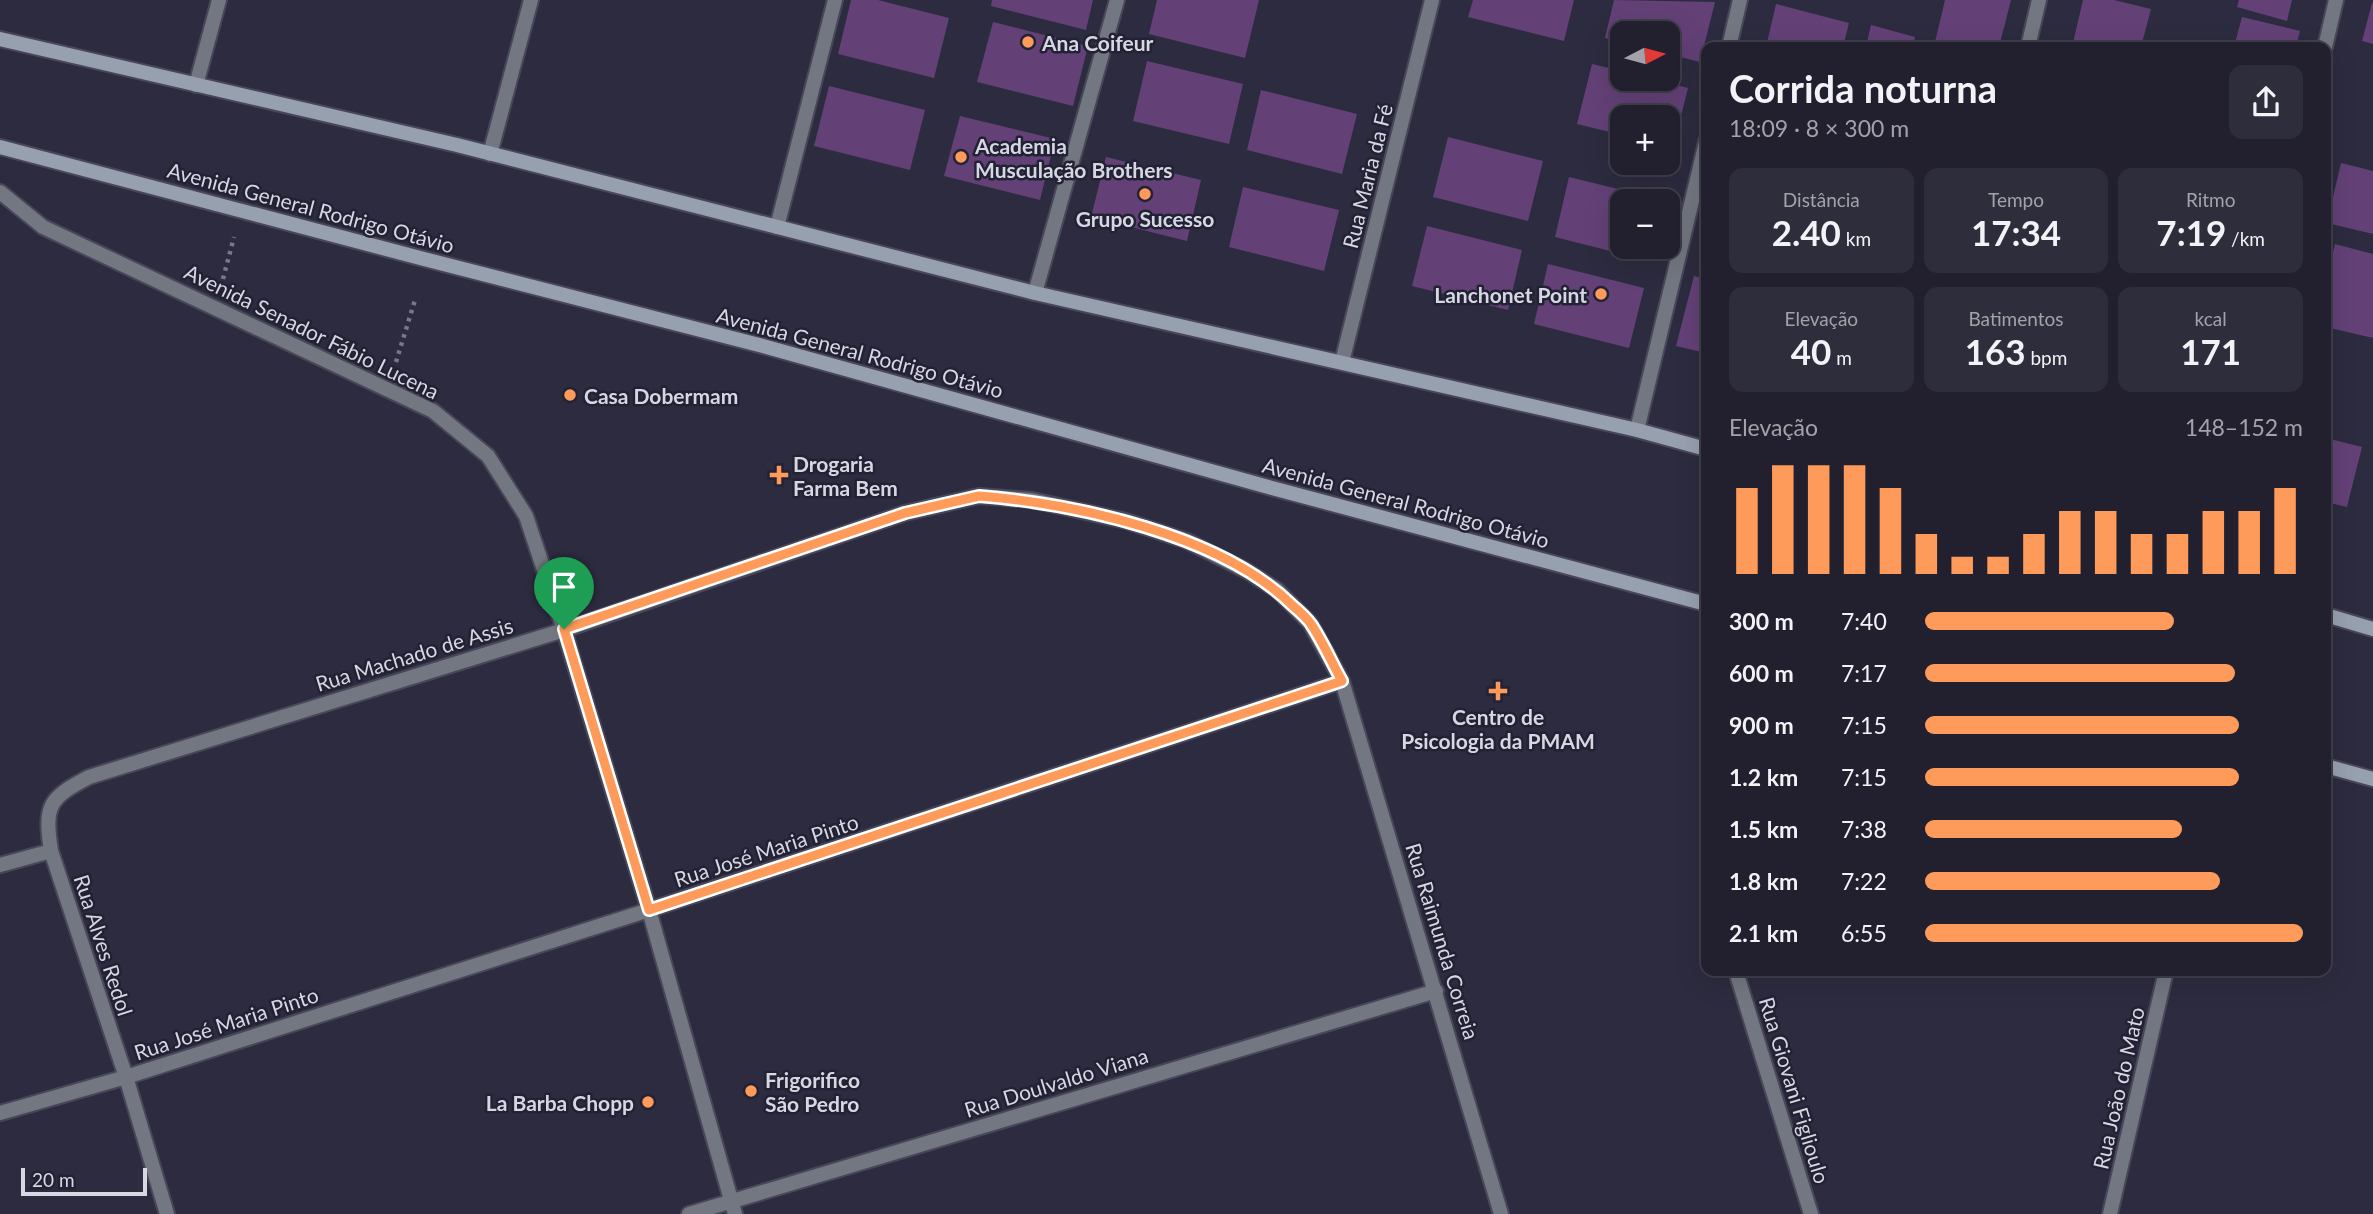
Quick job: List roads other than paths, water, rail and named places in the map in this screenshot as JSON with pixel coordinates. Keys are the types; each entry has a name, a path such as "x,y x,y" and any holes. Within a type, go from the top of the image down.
{"main road":[{"path":"0,39 490,154 1035,293 1637,430 1701,448"},
{"name":"Avenida General Rodrigo Otávio","path":"0,147 763,346 1245,481 1701,603"},
{"path":"2331,616 2373,629"},
{"path":"2331,767 2373,779"}],"street":[{"path":"196,85 219,0"},
{"path":"490,154 531,0"},
{"path":"777,227 835,0"},
{"path":"1035,293 1117,0"},
{"name":"Rua Maria da Fé","path":"1342,362 1432,0"},
{"path":"1730,42 1740,0"},
{"path":"2029,42 2039,0"},
{"path":"2326,42 2336,0"},
{"path":"1637,430 1701,163"},
{"name":"Avenida Senador Fábio Lucena","path":"0,192 43,227 433,411 488,456 526,516 564,629 649,910 733,1207"},
{"name":"Rua Machado de Assis","path":"51,851 46,820 52,803 65,790 89,777 564,629 905,513 979,496 1032,500 1126,521 1187,541 1247,571"},
{"name":"Rua Raimunda Correia","path":"1247,571 1277,590 1310,623 1342,681 1501,1214"},
{"name":"Rua José Maria Pinto","path":"0,1113 126,1077 649,910 1342,681"},
{"path":"0,864 51,851"},
{"name":"Rua Alves Redol","path":"51,851 126,1077 167,1214"},
{"name":"Rua João do Mato","path":"2110,1214 2165,976"},
{"name":"Rua Giovani Figlioulo","path":"1738,978 1811,1214"},
{"name":"Rua Doulvaldo Viana","path":"689,1214 733,1207 1436,990"}],"place":[{"name":"Ana Coifeur","path":"1028,42"},
{"name":"Academia Musculação Brothers","path":"961,157"},
{"name":"Grupo Sucesso","path":"1145,194"},
{"name":"Lanchonet Point","path":"1601,294"},
{"name":"Casa Dobermam","path":"570,395"},
{"name":"Drogaria Farma Bem","path":"779,475"},
{"name":"Centro de Psicologia da PMAM","path":"1498,691"},
{"name":"Frigorifico São Pedro","path":"751,1091"},
{"name":"La Barba Chopp","path":"648,1102"}]}
